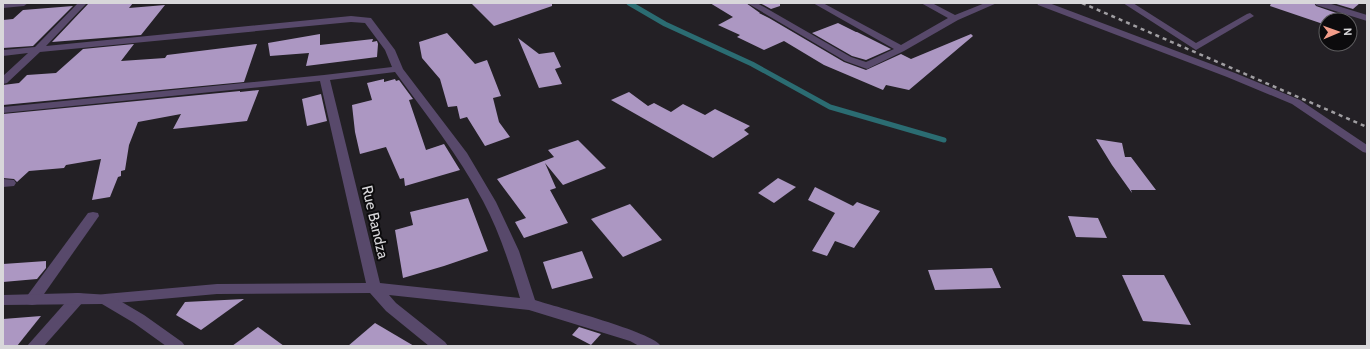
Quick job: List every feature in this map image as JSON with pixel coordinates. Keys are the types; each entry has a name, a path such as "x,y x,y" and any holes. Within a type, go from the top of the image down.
{"street":[{"path":"3,5 24,3"},
{"path":"3,81 37,50 83,3"},
{"path":"751,3 848,59 867,66 902,49 955,18 993,3"},
{"path":"817,3 902,49"},
{"path":"925,3 955,18"},
{"path":"1042,3 1232,75 1296,102 1367,150"},
{"path":"1127,3 1196,47 1250,16"},
{"path":"1319,3 1367,18"},
{"path":"3,53 368,20 390,50 398,69 463,156 490,202 512,251 529,304"},
{"path":"3,110 324,78 398,69"},
{"name":"Rue Bandza","path":"324,78 374,288 391,307 440,346"},
{"path":"32,300 93,216"},
{"path":"3,300 78,298 105,299 217,289 374,288 529,304 635,337 653,346"},
{"path":"35,346 78,298"},
{"path":"105,299 139,319 176,346"}],"building":[{"path":"133,3 129,8 165,5 141,35 52,42 88,4"},
{"path":"471,3 552,3 552,6 494,26"},
{"path":"710,3 746,3 759,13 844,62 866,70 901,54 911,59 971,34 973,36 909,90 886,85 883,90 824,65 784,41 764,50 737,37 740,35 718,25 733,17"},
{"path":"760,3 780,3 780,6 771,9"},
{"path":"1271,3 1314,3 1316,6 1333,12 1318,12 1318,22 1270,6"},
{"path":"1333,3 1360,3 1353,9"},
{"path":"73,6 33,46 3,48 3,20 13,19 23,10"},
{"path":"838,23 891,49 866,60 852,56 812,33"},
{"path":"447,33 475,64 487,60 501,96 493,98 499,122 510,137 485,146 467,117 460,119 457,106 448,107 440,79 422,58 419,42"},
{"path":"320,34 320,45 373,39 372,42 377,41 378,44 377,57 306,66 309,53 270,56 268,43"},
{"path":"518,38 539,54 554,52 561,67 555,69 562,84 539,88"},
{"path":"134,44 121,61 165,58 167,55 257,44 244,82 3,105 3,85 19,83 27,75 56,73 83,49"},
{"path":"384,79 384,82 395,79 396,81 399,80 413,99 409,100 426,150 444,144 460,170 405,186 404,178 400,179 386,147 360,154 355,132 352,105 372,100 367,83"},
{"path":"259,90 247,121 173,129 181,114 138,122 129,145 125,170 121,171 121,176 118,177 110,197 92,200 101,159 66,165 64,168 29,171 17,182 14,179 3,178 3,114"},
{"path":"629,92 648,106 654,103 671,112 683,104 705,115 715,109 750,126 744,130 749,134 713,158 611,100"},
{"path":"321,94 327,121 307,126 302,99"},
{"path":"1096,139 1122,143 1125,157 1131,157 1156,190 1131,190 1132,193"},
{"path":"578,140 606,168 563,185 545,163 556,188 550,190 568,223 524,238 515,222 526,218 497,179 554,157 548,150"},
{"path":"778,178 796,187 774,203 758,193"},
{"path":"815,187 853,206 857,202 880,211 854,248 835,241 827,256 812,251 835,213 808,200"},
{"path":"468,198 488,251 403,278 395,230 413,225 410,212"},
{"path":"630,204 662,240 623,257 591,219"},
{"path":"1068,216 1098,218 1107,238 1076,237"},
{"path":"582,251 593,278 552,289 543,262"},
{"path":"46,261 46,268 37,279 3,282 3,264"},
{"path":"992,268 1001,288 935,290 928,270"},
{"path":"1122,275 1164,275 1191,325 1143,321"},
{"path":"244,299 201,330 176,315 185,302"},
{"path":"41,316 17,346 3,346 3,319"},
{"path":"375,323 414,346 348,346"},
{"path":"258,327 284,346 232,346"},
{"path":"579,327 601,334 591,345 572,335"}],"waterway":[{"path":"629,3 665,24 752,64 830,107 944,140"}],"railway":[{"path":"1082,3 1367,127"}]}
